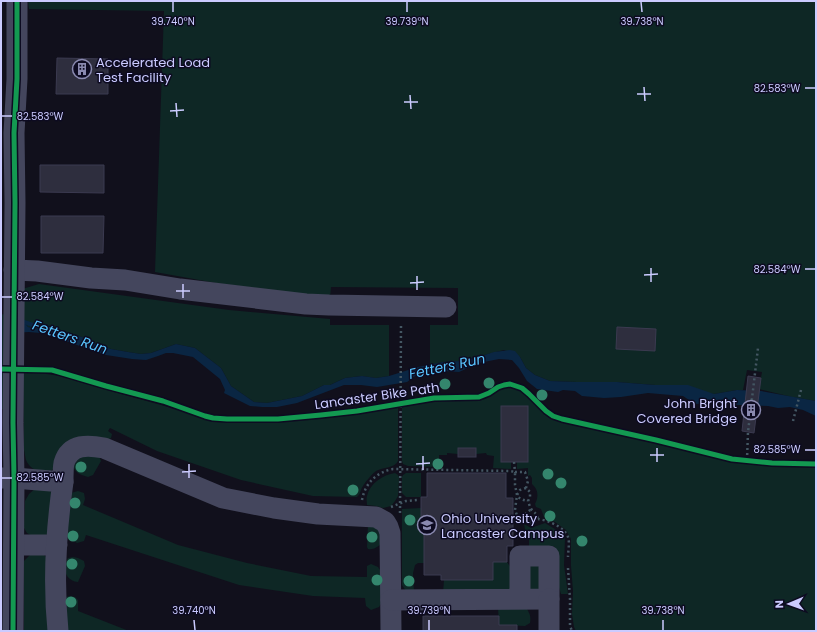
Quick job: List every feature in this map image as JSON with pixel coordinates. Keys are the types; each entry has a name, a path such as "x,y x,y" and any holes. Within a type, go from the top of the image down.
{"street":[{"path":"13,631 14,545 8,478 7,423 14,340 14,270 8,178 8,132 17,72 9,33 17,1"},
{"path":"14,270 125,280 180,289 306,304 446,307"},
{"path":"58,631 55,583 64,463 71,451 83,446 104,448 223,498 274,508 318,514 380,518 385,522 389,530 391,631"},
{"path":"8,478 63,482"},
{"path":"14,545 57,545"},
{"path":"520,599 520,556 549,556 549,631"},
{"path":"391,600 549,599"}],"path":[{"path":"401,306 401,394"},
{"path":"747,460 748,432 758,348"},
{"path":"793,421 801,390"},
{"path":"740,459 753,461"},
{"path":"514,462 517,494 515,506 518,518"},
{"path":"362,516 362,498 368,484 383,472 393,469 525,472 528,481 526,488"},
{"path":"517,494 520,490 526,488"},
{"path":"526,488 530,492 528,501 538,519"},
{"path":"517,494 522,500 528,501"},
{"path":"400,504 406,501 418,500"},
{"path":"523,519 527,512 532,509"}],"green space":[{"path":"28,1 816,1 816,401 759,389 762,372 747,370 743,390 714,394 655,385 617,382 550,381 535,375 526,368 520,357 504,350 460,361 443,362 430,365 430,325 458,325 458,288 331,287 330,298 216,283 155,272 164,11 29,9"},
{"path":"39,284 229,310 330,319 330,325 389,325 389,376 376,378 362,376 345,378 330,385 324,385 302,396 267,403 254,402 231,386 221,368 195,348 176,344 151,353 141,354 111,349 96,344 85,338 42,324 39,329 28,327 20,317 19,290"},
{"path":"1,314 6,315 3,409 1,410"},
{"path":"33,372 60,376 179,410 208,420 228,422 253,422 332,417 398,408 398,461 394,465 376,471 370,476 357,497 313,496 241,480 157,451 110,428 108,431 112,434 111,438 56,465 49,472 41,472 29,466 24,450 23,373"},
{"path":"504,387 519,389 546,415 560,421 741,463 784,466 816,466 816,631 576,631 572,614 573,591 571,539 566,530 555,522 544,517 541,509 536,507 536,488 532,484 532,478 530,475 528,476 528,468 517,469 517,462 528,462 528,406 501,406 501,462 511,462 511,469 493,468 494,456 487,455 486,453 476,454 476,448 458,448 458,454 447,453 447,455 439,455 439,467 408,466 403,464 402,461 402,407 432,401 485,399"},
{"path":"83,454 99,456 101,461 93,475 88,477 78,473 74,469 73,463"},
{"path":"395,473 399,478 398,496 391,506 383,508 367,505 367,496 371,487 378,480"},
{"path":"406,473 421,473 421,497 406,497 402,493 402,477"},
{"path":"46,487 52,493 50,532 43,537 32,536 27,533 24,528 25,501 29,494 36,488"},
{"path":"78,491 84,493 85,499 83,505 178,545 247,563 311,576 367,577 367,566 371,564 378,567 383,575 383,600 379,607 371,610 366,606 365,598 313,596 239,585 86,535 84,541 77,543 65,532 71,493"},
{"path":"421,508 421,524 424,524 424,563 418,563 415,565 413,573 414,592 406,591 402,585 402,509"},
{"path":"545,523 563,534 565,538 564,565 568,594 561,594 556,577 554,546 529,546 529,540 526,535 524,524 531,528"},
{"path":"368,524 380,529 381,544 372,549 368,549 367,547"},
{"path":"30,555 44,555 48,559 49,631 24,631 24,561"},
{"path":"73,557 84,561 85,566 78,582 68,577 63,566 68,558"},
{"path":"493,562 507,562 511,568 511,589 443,593 444,580"},
{"path":"537,565 540,568 541,588 531,594 526,567"},
{"path":"69,596 75,597 78,600 78,611 129,631 65,631 63,598"},
{"path":"498,607 527,609 530,616 530,623 525,626 499,625"}],"water":[{"path":"20,317 28,327 39,329 42,324 85,338 96,344 111,349 141,354 151,353 176,344 195,348 221,368 231,386 254,402 267,403 302,396 324,385 330,385 345,378 362,376 376,378 389,376 418,367 443,362 460,361 494,352 510,350 515,351 526,368 535,375 550,381 688,385 714,394 737,390 761,391 816,401 816,416 803,410 790,407 778,408 768,406 738,405 722,402 695,404 683,396 648,393 604,398 582,396 575,391 563,390 558,392 537,389 527,381 512,360 499,359 479,363 459,372 444,371 419,373 407,382 377,387 344,385 297,403 277,407 250,406 224,393 225,390 220,379 193,357 166,353 146,360 132,359 106,355 51,336 45,331 40,333 12,333"}],"building":[{"name":"Accelerated Load Test Facility","path":"57,58 108,59 108,94 56,94"},
{"path":"40,165 104,165 104,193 40,192"},
{"path":"41,216 104,216 103,253 41,253"},
{"path":"617,327 656,329 655,351 616,349"},
{"name":"John Bright Covered Bridge","path":"748,376 761,378 754,433 742,431"},
{"path":"501,406 528,406 528,462 501,462"},
{"path":"458,448 476,448 476,457 458,457"},
{"path":"427,473 506,473 506,498 513,498 513,546 507,546 507,562 493,562 493,580 441,580 441,575 424,575 424,524 421,524 421,497 427,497"},
{"path":"423,616 499,616 499,625 517,625 517,631 423,631"}],"waterway":[{"name":"Fetters Run","path":"21,321 45,329"}],"cycle path":[{"path":"13,631 14,133 17,79 17,1"},
{"name":"Lancaster Bike Path","path":"1,369 52,370 163,401 205,416 227,419 278,419 357,411 434,398 479,397 498,387 510,384 522,388 546,411 553,416 562,419 732,459 772,463 816,464"}],"place":[{"name":"Accelerated Load Test Facility","path":"82,69"},
{"name":"John Bright Covered Bridge","path":"751,410"},
{"name":"Ohio University Lancaster Campus","path":"427,525"}]}
